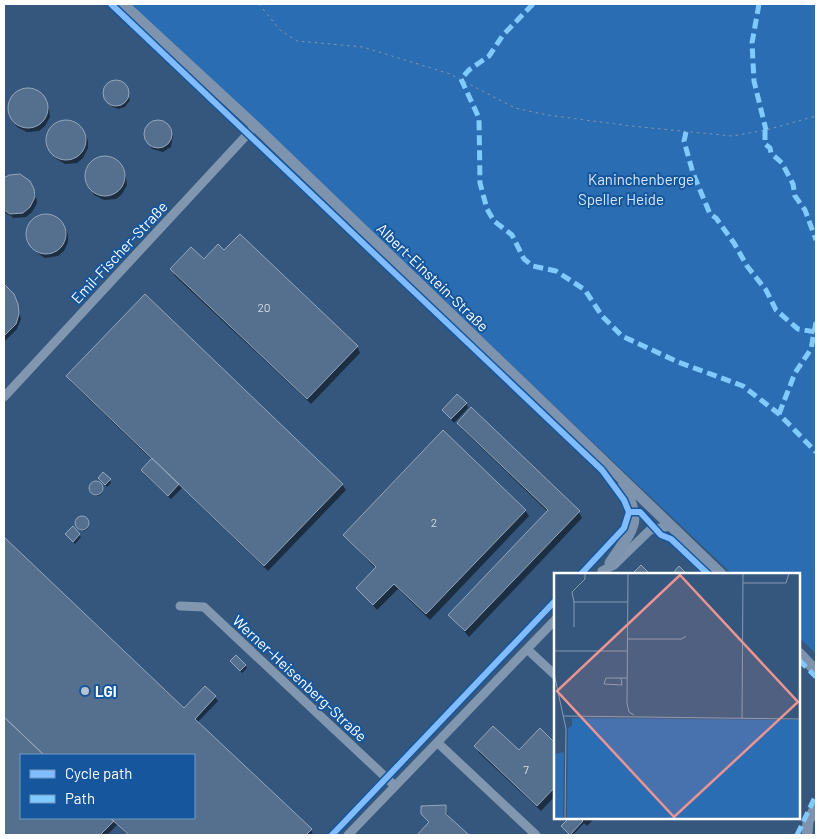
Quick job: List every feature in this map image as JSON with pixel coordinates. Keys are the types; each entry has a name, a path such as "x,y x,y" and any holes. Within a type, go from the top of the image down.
{"main road":[{"name":"Albert-Einstein-Straße","path":"123,4 255,126 720,573"},
{"path":"604,569 634,525 634,505 618,474"},
{"path":"800,647 814,661"},
{"path":"800,654 816,671"},
{"path":"806,835 808,821 816,807"},
{"path":"806,835 816,818"}],"street":[{"name":"Emil-Fischer-Straße","path":"4,397 255,126"},
{"path":"604,569 658,515"},
{"path":"604,569 614,565 650,530 670,526"},
{"name":"Werner-Heisenberg-Straße","path":"180,606 204,607 395,786"},
{"path":"348,835 554,621"},
{"path":"527,649 553,670"},
{"path":"438,743 536,835"}],"path":[{"path":"258,4 280,30 297,41 363,47 450,74 515,108 547,116 732,136 766,130 816,116"}],"green space":[{"name":"Kaninchenberge","path":"130,4 816,4 816,654 800,638 800,573 731,573"}],"building":[{"path":"116,80 125,84 129,93 125,102 116,106 107,102 103,93 107,84"},
{"path":"28,88 42,94 48,108 42,122 28,128 14,122 8,108 14,94"},
{"path":"66,120 80,126 86,140 80,154 66,160 52,154 46,140 52,126"},
{"path":"158,120 168,124 172,134 168,144 158,148 148,144 144,134 148,124"},
{"path":"105,156 119,162 125,176 119,190 105,196 91,190 85,176 91,162"},
{"path":"20,174 30,181 35,197 30,207 23,213 10,214 4,210 4,178 9,175"},
{"path":"46,214 60,220 66,234 60,248 46,254 32,248 26,234 32,220"},
{"path":"240,234 358,346 307,399 170,269 191,247 204,259 218,244 224,250"},
{"path":"4,284 14,294 19,314 16,324 4,336"},
{"path":"145,294 343,484 264,566 66,376"},
{"path":"457,394 467,403 451,419 442,410"},
{"path":"471,407 580,511 465,631 448,615 548,510 457,423"},
{"path":"443,430 526,510 426,614 394,584 373,605 356,588 376,567 343,535"},
{"path":"152,458 179,484 168,496 141,470"},
{"path":"103,472 111,479 105,485 98,478"},
{"path":"96,481 101,483 103,488 101,493 96,495 91,493 89,488 91,483"},
{"path":"82,516 87,518 89,523 87,528 82,530 77,528 75,523 77,518"},
{"path":"73,526 80,534 73,542 65,534"},
{"name":"LGI","path":"4,537 184,708 205,686 216,696 195,719 312,829 306,835 129,835 111,819 195,819 195,754 43,754 4,717"},
{"path":"641,565 649,573 633,573"},
{"path":"679,566 686,573 673,573"},
{"path":"236,655 246,665 240,671 230,661"},
{"path":"4,717 43,754 20,754 20,819 111,819 114,821 100,835 4,835"},
{"path":"493,726 519,750 540,728 554,742 554,788 537,806 474,746"},
{"path":"446,805 446,814 469,835 417,835 429,822 421,814 421,806"},
{"path":"568,819 581,819 583,821 570,835 561,826"}],"marked path":[{"path":"533,4 503,35 489,56 469,70 461,79 479,118 480,183 487,209 494,221 512,235 524,259 533,266 556,271 585,290 602,316 622,336 678,362 743,386 779,414 816,452"},
{"path":"759,4 752,43 754,81 766,130"},
{"path":"765,130 765,144 770,148 771,153 782,163 793,184 795,196 805,210 816,240"},
{"path":"686,132 684,141 693,173 710,214 716,218 734,243 747,266 766,290 776,310 798,329 816,332"},
{"path":"779,414 795,373 811,349 816,322"},
{"path":"800,661 816,677"},
{"path":"797,835 816,795"}],"cycle path":[{"path":"111,4 602,470 624,500 629,512 640,512 661,535 671,539 707,573"},
{"path":"582,573 624,528 629,512"},
{"path":"332,835 554,602"}],"place":[{"name":"LGI","path":"85,691"}],"park label":[{"name":"Speller Heide","path":"621,199"}]}
